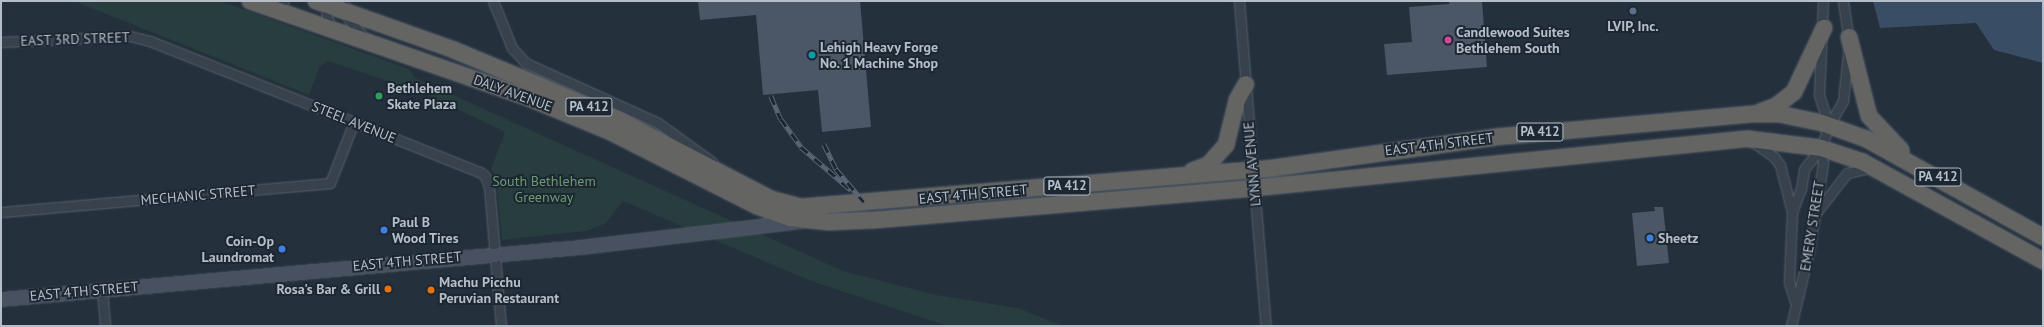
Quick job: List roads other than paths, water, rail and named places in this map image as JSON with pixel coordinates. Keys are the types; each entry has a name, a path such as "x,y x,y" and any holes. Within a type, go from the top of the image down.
{"highway":[{"name":"DALY AVENUE","path":"323,2 344,6 565,96 785,205 826,207"},
{"name":"DALY AVENUE","path":"255,3 336,33 529,98 613,133 770,212 812,220"},
{"path":"1755,114 1776,106 1794,92 1824,28"},
{"path":"1849,36 1869,116 1881,133 1924,169"},
{"path":"1175,177 1208,165 1218,156 1228,138 1238,100 1246,84"},
{"name":"EAST 4TH STREET","path":"826,207 1252,170 1495,137 1755,114 1779,114 1829,125 1866,139 1924,169 2043,237"},
{"name":"EAST 4TH STREET","path":"812,220 874,220 1254,188 1746,139 1821,148 1877,168 2043,261"}],"main road":[{"path":"812,220 826,207"},
{"name":"EAST 4TH STREET","path":"1,299 671,238 812,220"}],"street":[{"path":"255,3 284,1"},
{"path":"493,1 512,48 526,63 658,123 739,182"},
{"name":"LYNN AVENUE","path":"1239,1 1266,326"},
{"path":"1823,1 1824,28 1819,95 1829,125"},
{"name":"EMERY STREET","path":"1795,302 1789,282 1792,212 1801,190 1804,169 1821,148 1829,125 1843,101 1848,76 1849,36 1843,1"},
{"path":"323,2 327,18 336,33"},
{"path":"344,6 355,28 374,45"},
{"name":"EAST 3RD STREET","path":"1,42 130,36 150,41"},
{"name":"STEEL AVENUE","path":"150,41 485,176 489,186 495,253"},
{"name":"MECHANIC STREET","path":"1,212 330,183 354,122"},
{"path":"1746,139 1774,157 1784,176 1786,199 1792,212"},
{"name":"EMERY STREET","path":"1791,326 1795,302 1802,285 1815,214 1822,164 1821,148"},
{"path":"1815,214 1847,173 1862,167 1877,168"},
{"path":"495,253 501,326"},
{"path":"102,290 105,326"}],"water":[{"path":"1873,1 2043,1 2043,63 1994,50 1976,23 1880,28"}],"railway":[{"path":"771,96 781,119 801,147 851,190"},
{"path":"824,144 836,169 864,202"}],"place":[{"name":"LVIP, Inc.","path":"1633,11"},
{"name":"Candlewood Suites Bethlehem South","path":"1448,40"},
{"name":"Lehigh Heavy Forge No. 1 Machine Shop","path":"812,55"},
{"name":"Bethlehem Skate Plaza","path":"379,96"},
{"name":"Paul B Wood Tires","path":"384,230"},
{"name":"Sheetz","path":"1650,238"},
{"name":"Coin-Op Laundromat","path":"282,249"},
{"name":"Rosa's Bar & Grill","path":"388,289"},
{"name":"Machu Picchu Peruvian Restaurant","path":"431,290"}],"park label":[{"name":"South Bethlehem Greenway","path":"544,190"}]}
